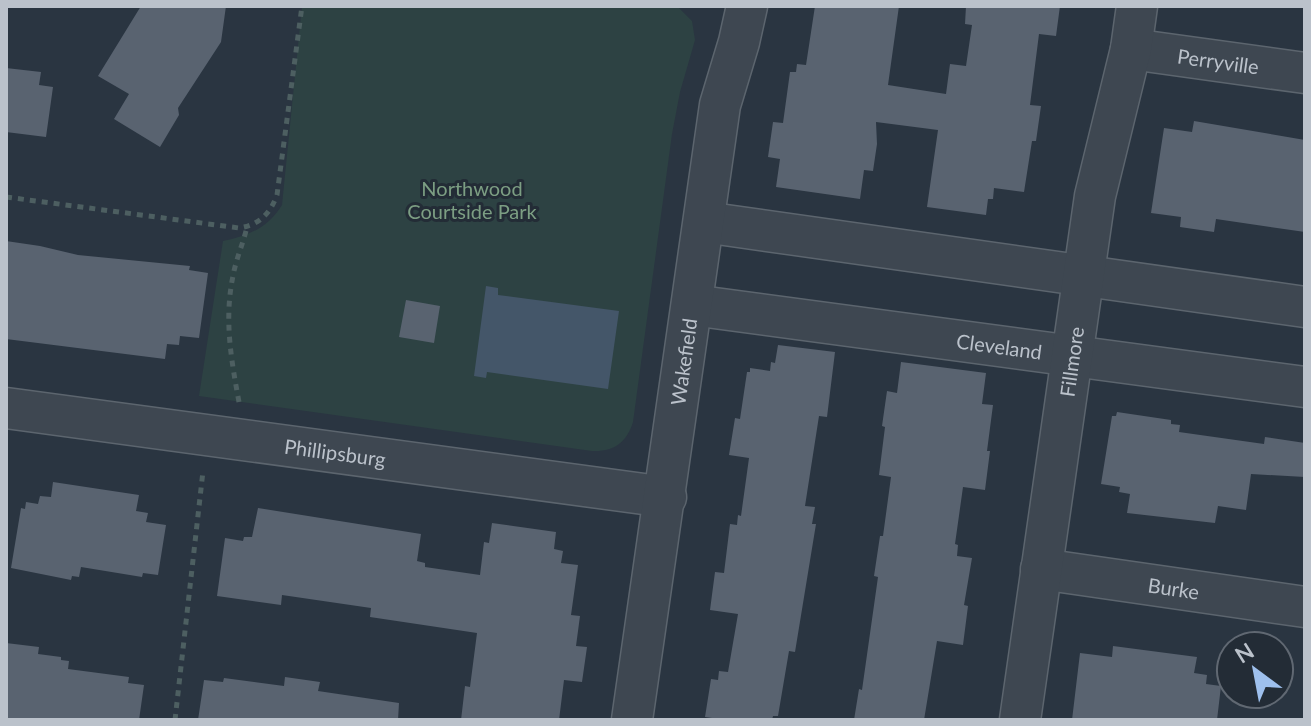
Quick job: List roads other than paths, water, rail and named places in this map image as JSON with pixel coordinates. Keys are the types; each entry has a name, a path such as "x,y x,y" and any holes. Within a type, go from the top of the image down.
{"street":[{"name":"Wakefield","path":"632,720 720,105 747,6"},
{"name":"Fillmore","path":"1020,720 1095,196 1131,49 1137,6"},
{"name":"Perryville","path":"1131,49 1305,73"},
{"path":"704,222 1305,307"},
{"name":"Cleveland","path":"692,305 1305,387"},
{"name":"Phillipsburg","path":"6,408 666,497"},
{"name":"Burke","path":"1041,569 1305,607"}],"water":[{"path":"486,286 498,288 498,295 619,311 608,389 487,372 486,378 474,376"}],"park label":[{"name":"Northwood Courtside Park","path":"472,200"}]}
